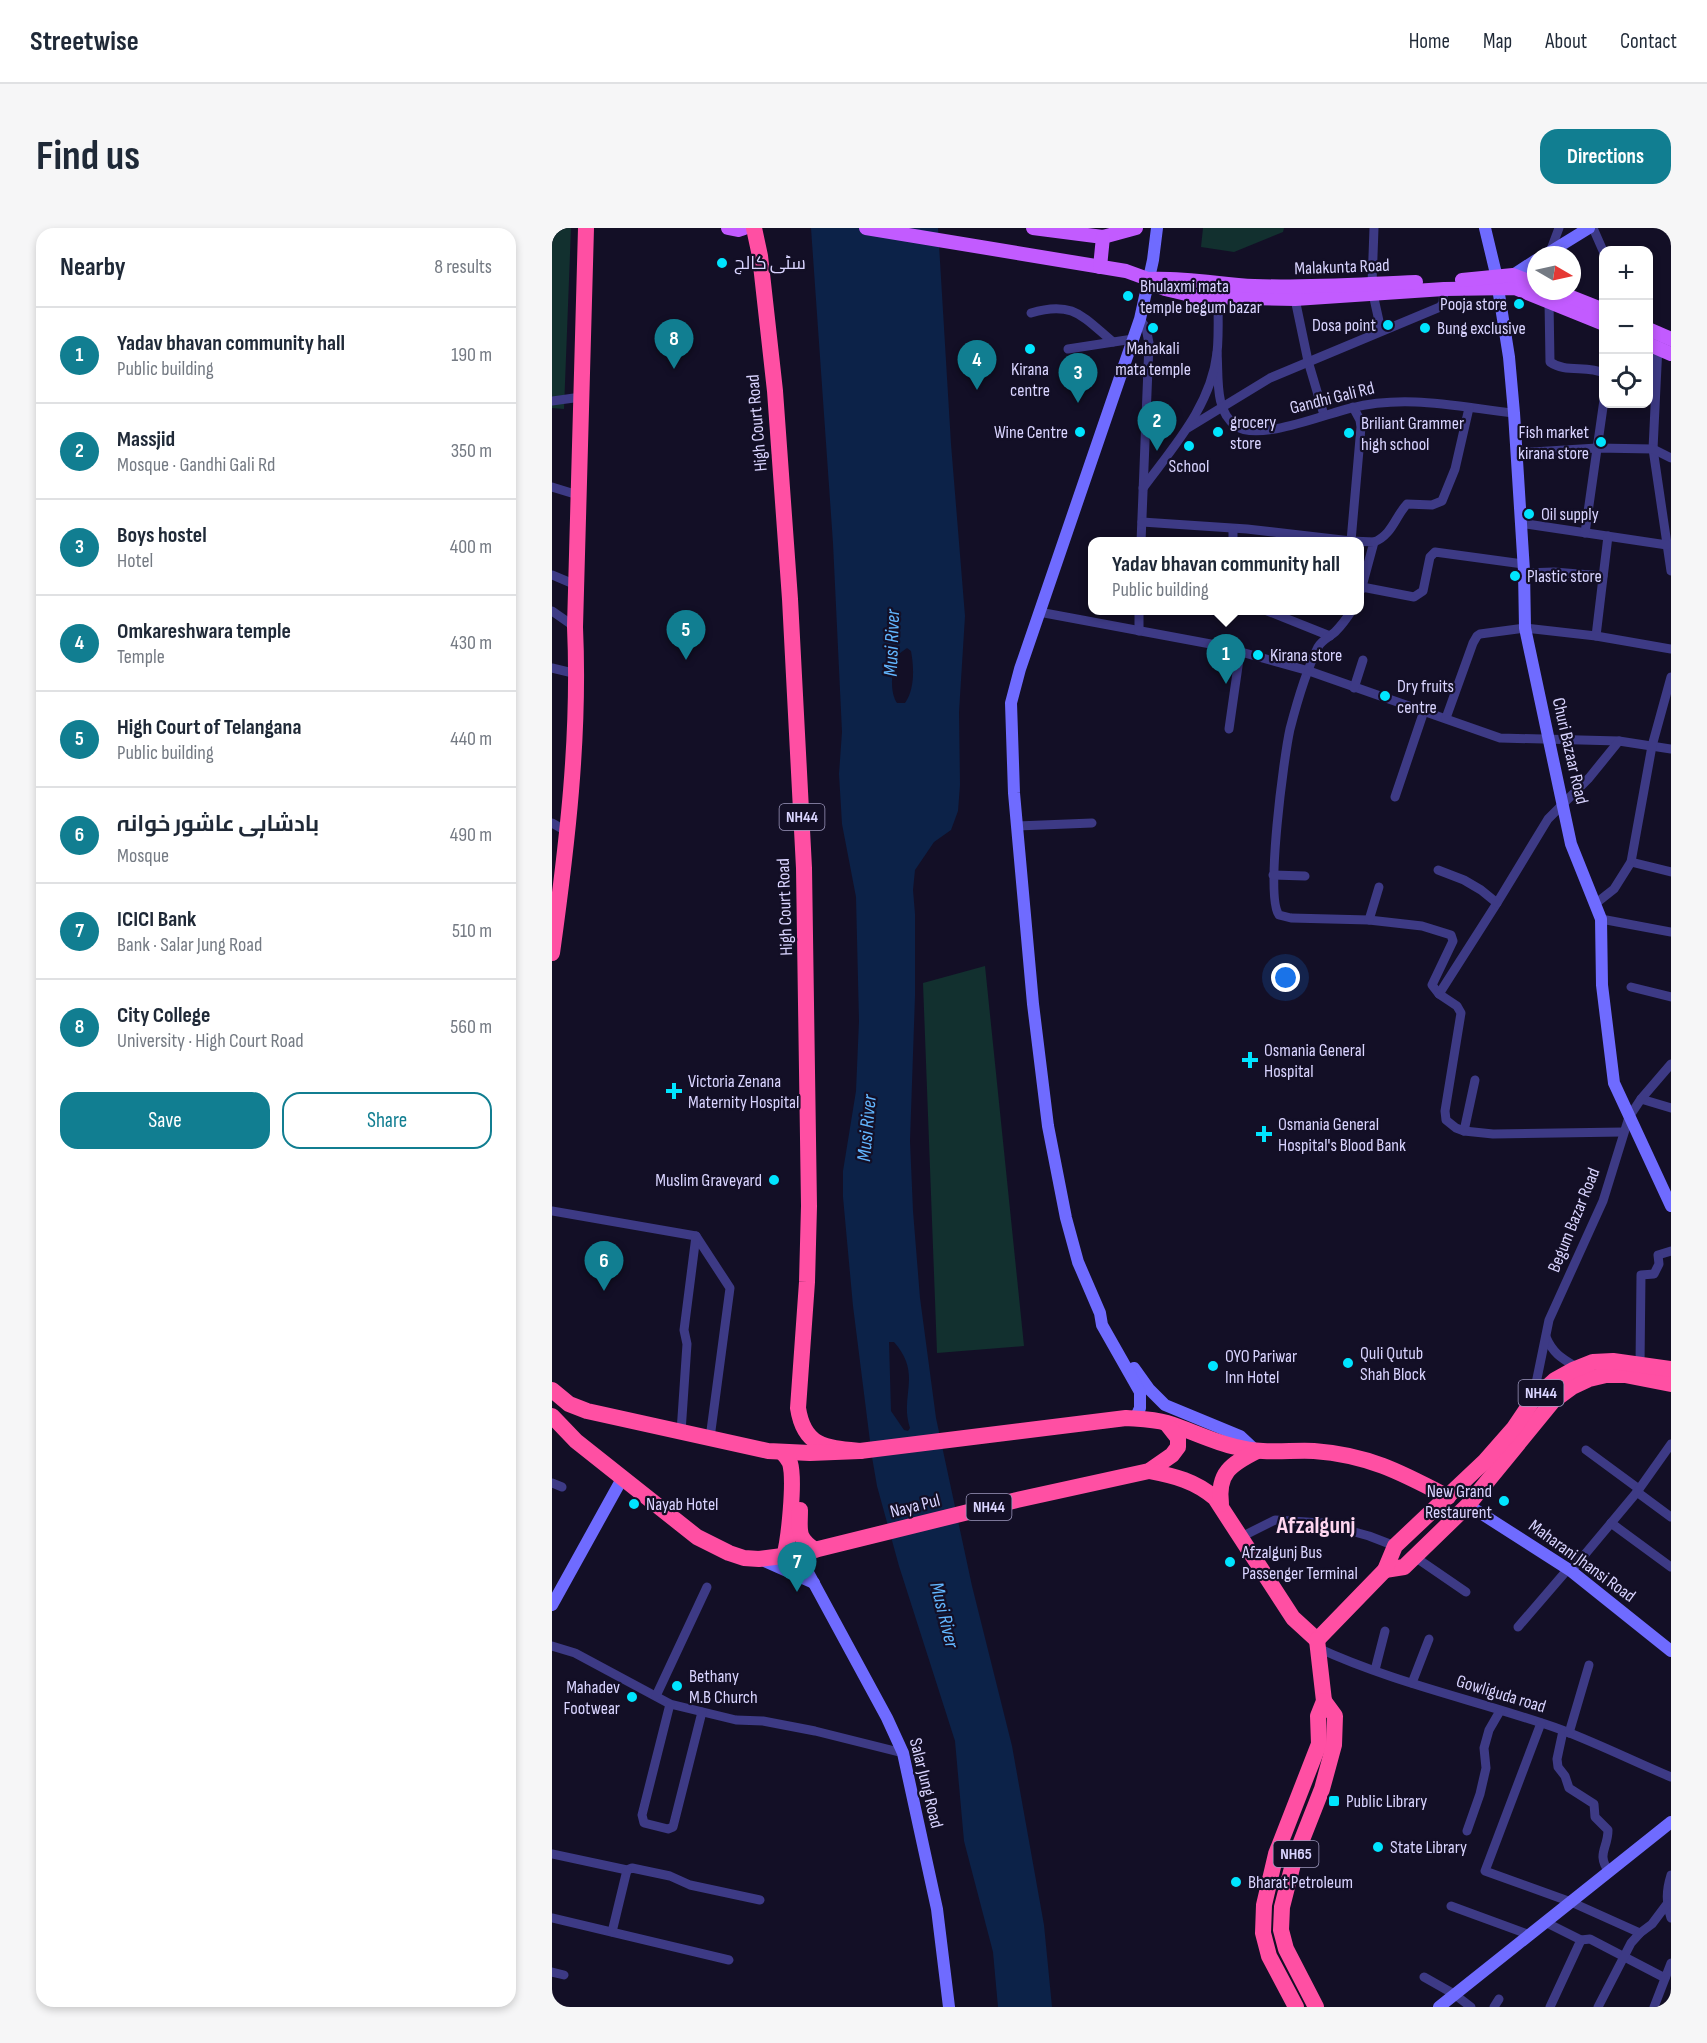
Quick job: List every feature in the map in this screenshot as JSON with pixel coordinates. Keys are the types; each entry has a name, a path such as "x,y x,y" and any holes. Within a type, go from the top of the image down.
{"highway":[{"path":"552,953 568,831 577,674 575,627 586,228"},
{"name":"High Court Road","path":"754,228 760,256 775,391 791,610 804,867 809,1206 807,1282 798,1408 802,1426 811,1439 826,1447 860,1451"},
{"name":"NH44","path":"860,1451 1130,1418 1166,1423 1236,1447 1257,1451 1315,1451 1346,1455 1406,1474 1448,1497 1485,1461 1514,1428 1533,1400 1555,1380 1593,1362 1613,1361 1671,1369"},
{"name":"NH44","path":"1149,1470 1180,1476 1198,1485 1221,1504 1293,1618 1318,1644 1385,1570 1404,1567 1468,1505 1553,1401 1572,1387 1589,1379 1606,1375 1625,1375 1671,1384"},
{"path":"552,1390 569,1404 587,1411 768,1450 810,1453 860,1451"},
{"path":"576,1441 571,1434 572,1418 587,1411"},
{"name":"NH44","path":"552,1416 576,1441 697,1537 744,1558 759,1559 807,1552"},
{"name":"NH44","path":"1149,1470 1172,1455 1178,1447 1178,1438 1166,1423"},
{"name":"NH44","path":"1221,1504 1219,1492 1227,1471 1232,1464 1257,1451"},
{"path":"782,1452 789,1461 792,1474 788,1544 807,1552"},
{"path":"807,1552 800,1533 799,1467 810,1453"},
{"name":"Naya Pul","path":"807,1552 1149,1470"},
{"path":"1385,1570 1395,1546 1448,1497"},
{"path":"1318,1644 1324,1701"},
{"name":"NH65","path":"1296,2007 1269,1956 1263,1932 1264,1905 1276,1854 1318,1744 1318,1716 1324,1701"},
{"name":"NH65","path":"1316,2007 1286,1949 1281,1930 1282,1907 1294,1860 1322,1789 1334,1745 1335,1716 1324,1701"},
{"path":"1282,1840 1299,1846"}],"main road":[{"path":"728,228 738,230 744,228"},
{"path":"866,228 1126,271 1148,279 1165,289 1199,297 1294,299 1372,289 1444,289 1498,283 1527,291"},
{"path":"1040,229 1102,237 1136,228"},
{"path":"1130,1418 1140,1408 1140,1392 1102,1325 1100,1313 1078,1262 1066,1218 1048,1126 1033,1004 1017,826 1011,703 1039,612 1140,319 1157,228"},
{"name":"Churi Bazaar Road","path":"1485,228 1498,283 1509,357 1524,569 1525,628 1571,844 1601,919 1602,985 1614,1083 1671,1206"},
{"path":"1559,246 1591,228"},
{"path":"1100,267 1102,237"},
{"path":"1513,275 1527,266"},
{"path":"1513,275 1527,280"},
{"name":"Malakunta Road","path":"1148,279 1167,278 1219,284 1372,289 1498,283 1513,275"},
{"path":"1560,300 1599,321"},
{"path":"1568,300 1599,309"},
{"path":"1657,339 1671,354"},
{"path":"1100,1313 1156,1398 1176,1410 1240,1436 1257,1451"},
{"path":"552,1605 623,1477"},
{"name":"Maharani Jhansi Road","path":"1468,1505 1570,1570 1671,1651"},
{"name":"Salar Jung Road","path":"807,1552 814,1583 887,1718 903,1753 936,1909 949,2007"},
{"path":"759,1559 814,1583"},
{"path":"1438,2007 1671,1822"}],"street":[{"path":"1374,228 1372,289 1382,330"},
{"path":"1550,246 1559,228"},
{"path":"1591,228 1600,246"},
{"path":"1188,428 1270,378 1440,307 1443,303 1444,289"},
{"path":"1218,298 1217,353 1222,407"},
{"path":"1294,299 1308,361 1324,415"},
{"path":"1553,300 1550,362 1559,367 1599,371"},
{"path":"1031,313 1053,308 1072,310 1113,342"},
{"path":"1140,319 1146,328 1149,343 1142,537"},
{"path":"1068,349 1133,339"},
{"path":"1657,339 1653,449 1671,571"},
{"path":"1143,488 1188,428 1208,390 1217,353"},
{"path":"552,401 581,397"},
{"name":"Gandhi Gali Rd","path":"1222,407 1236,427 1258,431 1285,427 1353,407 1398,400 1441,403 1514,413"},
{"path":"1352,537 1361,427 1353,407"},
{"path":"1364,542 1374,542 1383,538 1407,504 1432,506 1442,501 1455,469 1468,408"},
{"path":"1585,533 1603,408"},
{"path":"1517,453 1597,448 1653,449 1671,459"},
{"path":"552,487 578,495"},
{"path":"1142,522 1309,537"},
{"path":"1520,523 1667,545"},
{"path":"1233,530 1233,537"},
{"path":"1596,636 1608,536"},
{"path":"1364,579 1374,542"},
{"path":"1364,590 1414,597 1419,595 1424,591 1430,557 1436,552 1524,569 1603,576"},
{"path":"552,575 576,585"},
{"path":"552,611 575,627"},
{"path":"1039,612 1216,645 1309,671 1500,738 1619,741 1671,749"},
{"path":"1139,615 1139,631"},
{"path":"1278,615 1330,636"},
{"path":"1348,615 1337,630 1319,644 1303,685 1290,732 1275,844 1273,875 1276,911 1284,917 1369,920 1422,926 1451,935 1453,941 1432,985 1439,994 1457,1006 1461,1013 1445,1111 1446,1120 1456,1128 1493,1134 1527,1135 1623,1132"},
{"path":"1446,718 1462,670 1477,636 1525,628 1596,636 1671,649"},
{"path":"1229,729 1240,652"},
{"path":"1354,688 1363,660"},
{"path":"552,680 554,669 577,674"},
{"path":"1595,904 1614,889 1631,862 1652,746 1671,677"},
{"path":"1395,797 1424,711"},
{"path":"1439,994 1548,819 1589,778 1619,741"},
{"path":"552,823 568,831"},
{"path":"1017,826 1092,823"},
{"path":"1631,862 1671,872"},
{"path":"1438,870 1464,880 1497,903"},
{"path":"1273,875 1305,876"},
{"path":"1369,920 1379,887"},
{"path":"1601,919 1671,933"},
{"path":"1631,987 1671,997"},
{"name":"Begum Bazar Road","path":"1533,1400 1549,1320 1603,1201 1629,1117 1671,1064"},
{"path":"1464,1131 1474,1080"},
{"path":"1641,1099 1671,1108"},
{"path":"552,1211 696,1236 730,1288 710,1438"},
{"path":"681,1432 687,1344 684,1330 696,1236"},
{"path":"1640,1365 1641,1275 1654,1274 1659,1264 1658,1255 1671,1251"},
{"path":"1546,1337 1551,1349 1560,1358 1578,1368"},
{"path":"1518,1627 1638,1491 1671,1444"},
{"path":"1586,1450 1671,1517"},
{"path":"552,1483 561,1487"},
{"path":"1241,1537 1275,1520 1322,1523 1395,1546"},
{"path":"1611,1523 1671,1567"},
{"path":"1415,1557 1466,1592"},
{"path":"656,1696 707,1587"},
{"path":"1375,1670 1385,1631"},
{"path":"1412,1683 1429,1639"},
{"name":"Gowliguda road","path":"1318,1644 1340,1658 1566,1732 1671,1778"},
{"path":"552,1646 575,1653 670,1704 736,1720 763,1721 815,1731 903,1753"},
{"path":"1589,1665 1557,1760 1558,1767 1565,1776 1569,1788 1594,1804 1595,1817 1608,1830 1601,1856 1609,1872"},
{"path":"670,1704 642,1815 644,1823 668,1829 673,1827 702,1712"},
{"path":"1467,1831 1486,1768 1484,1748 1489,1730 1500,1711"},
{"path":"1541,1724 1485,1871 1571,1902 1640,1933"},
{"path":"552,1854 627,1870 632,1868 670,1876 690,1885 760,1900"},
{"path":"612,1932 627,1870"},
{"path":"1671,1875 1667,1889 1667,1904 1671,1918"},
{"path":"1598,2007 1623,1958 1640,1933 1652,1924 1667,1904"},
{"path":"1451,1906 1530,1935"},
{"path":"552,1918 729,1960"},
{"path":"1545,1922 1581,1940 1590,1940 1665,1978"},
{"path":"1550,2007 1581,1940"},
{"path":"1654,2007 1671,1963"},
{"path":"552,1972 564,1975"},
{"path":"1424,1977 1454,1994 1471,2007"}],"green space":[{"path":"552,228 571,228 564,409 552,408"},
{"path":"1203,228 1284,228 1283,232 1234,252 1201,247"},
{"path":"985,966 1024,1346 937,1353 923,983"}],"water":[{"name":"Musi River","path":"811,228 938,228 951,444 965,616 959,712 958,811 951,830 934,842 915,870 913,890 915,996 910,1141 913,1211 920,1298 936,1418 972,1586 1012,1746 1044,1925 1052,2007 998,2007 993,1952 964,1841 955,1741 899,1566 877,1486 872,1457 853,1306 843,1197 843,1171 856,1091 859,1021 856,897 842,824 839,774 842,732 833,543","holes":["907,648 911,651 912,657 911,691 905,703 897,703 892,686 893,667 896,656","889,1342 894,1342 903,1354 907,1365 909,1375 907,1416 910,1428 908,1431 904,1430 891,1411"]}],"place":[{"name":"سٹی کالج","path":"722,263"},
{"name":"Bhulaxmi mata temple begum bazar","path":"1128,296"},
{"name":"Pooja store","path":"1519,304"},
{"name":"Dosa point","path":"1388,325"},
{"name":"Mahakali mata temple","path":"1153,328"},
{"name":"Bung exclusive","path":"1425,328"},
{"name":"Kirana centre","path":"1030,349"},
{"name":"City College","path":"674,369"},
{"name":"Omkareshwara temple","path":"977,390"},
{"name":"Boys hostel","path":"1078,403"},
{"name":"Wine Centre","path":"1080,432"},
{"name":"grocery store","path":"1218,432"},
{"name":"Briliant Grammer high school","path":"1349,433"},
{"name":"Fish market kirana store","path":"1601,442"},
{"name":"School","path":"1189,446"},
{"name":"Massjid","path":"1157,451"},
{"name":"Oil supply","path":"1529,514"},
{"name":"Plastic store","path":"1515,576"},
{"name":"Kirana store","path":"1258,655"},
{"name":"High Court of Telangana","path":"686,660"},
{"name":"Yadav bhavan community hall","path":"1226,684"},
{"name":"Dry fruits centre","path":"1385,696"},
{"name":"Osmania General Hospital","path":"1250,1060"},
{"name":"Victoria Zenana Maternity Hospital","path":"674,1091"},
{"name":"Osmania General Hospital's Blood Bank","path":"1264,1134"},
{"name":"Muslim Graveyard","path":"774,1180"},
{"name":"بادشاہی عاشور خوانہ","path":"604,1291"},
{"name":"Quli Qutub Shah Block","path":"1348,1363"},
{"name":"OYO Pariwar Inn Hotel","path":"1213,1366"},
{"name":"New Grand Restaurent","path":"1504,1501"},
{"name":"Nayab Hotel","path":"634,1504"},
{"name":"Afzalgunj Bus Passenger Terminal","path":"1230,1562"},
{"name":"ICICI Bank","path":"797,1592"},
{"name":"Bethany M.B Church","path":"677,1686"},
{"name":"Mahadev Footwear","path":"632,1697"},
{"name":"Public Library","path":"1334,1801"},
{"name":"State Library","path":"1378,1847"},
{"name":"Bharat Petroleum","path":"1236,1882"}],"district":[{"name":"Afzalgunj","path":"1316,1525"}]}
